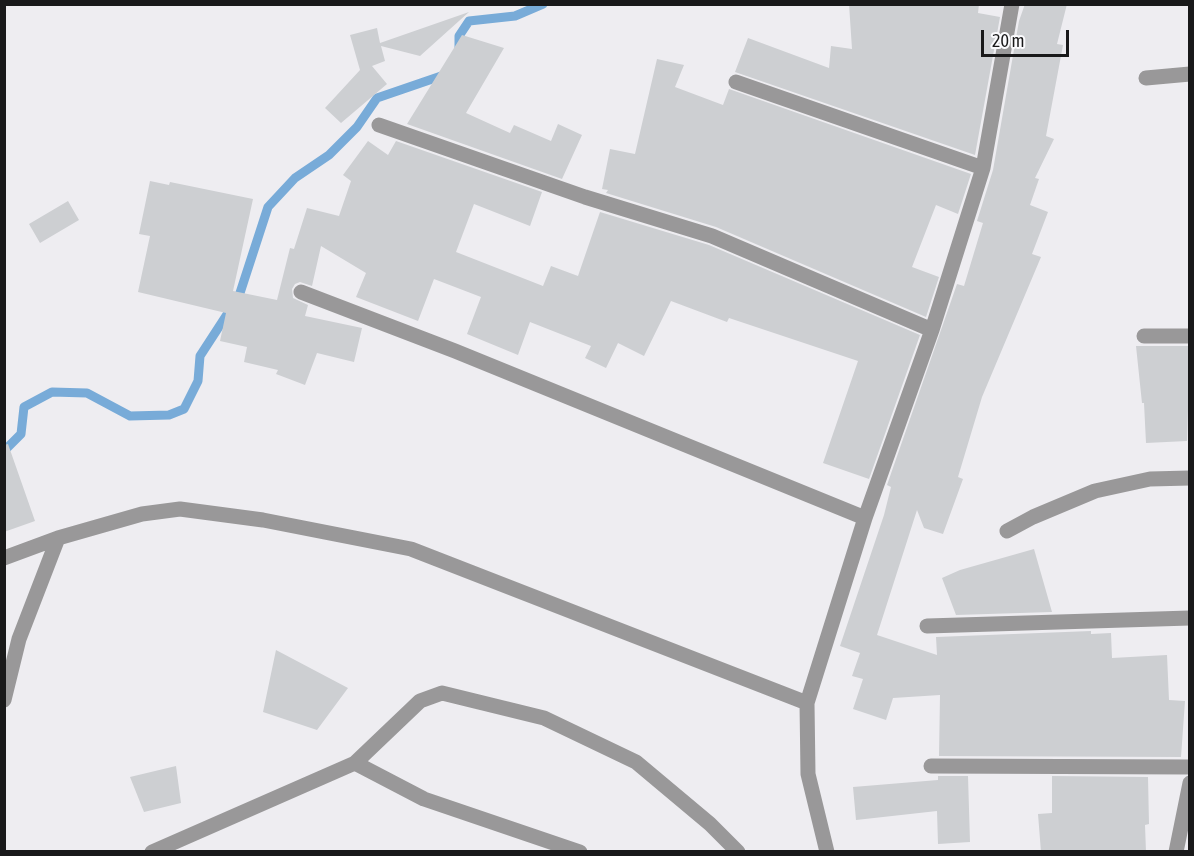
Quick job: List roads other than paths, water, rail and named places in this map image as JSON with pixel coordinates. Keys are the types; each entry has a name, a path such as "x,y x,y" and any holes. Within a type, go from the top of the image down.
{"street":[{"path":"827,852 808,774 807,703 865,518 932,330 983,168 1012,4"},
{"path":"1146,78 1190,74"},
{"path":"736,82 983,168"},
{"path":"379,125 585,197 712,236 932,330"},
{"path":"301,292 455,351 865,518"},
{"path":"1144,336 1190,336"},
{"path":"1007,531 1033,517 1095,491 1150,479 1190,478"},
{"path":"4,558 58,538 142,514 180,509 263,520 411,549 807,703"},
{"path":"4,700 19,639 58,538"},
{"path":"927,626 1190,618"},
{"path":"152,852 355,763 420,701 442,693 544,718 636,762 710,824 738,852"},
{"path":"355,763 424,799 580,852"},
{"path":"932,766 1190,767"},
{"path":"1176,852 1190,783"}],"waterway":[{"path":"459,50 459,36 469,21 515,16 543,4"},
{"path":"4,451 21,434 24,407 52,392 87,393 130,416 169,415 184,409 198,381 200,356 239,296 268,207 295,178 329,155 357,127 377,98 447,74"}]}
